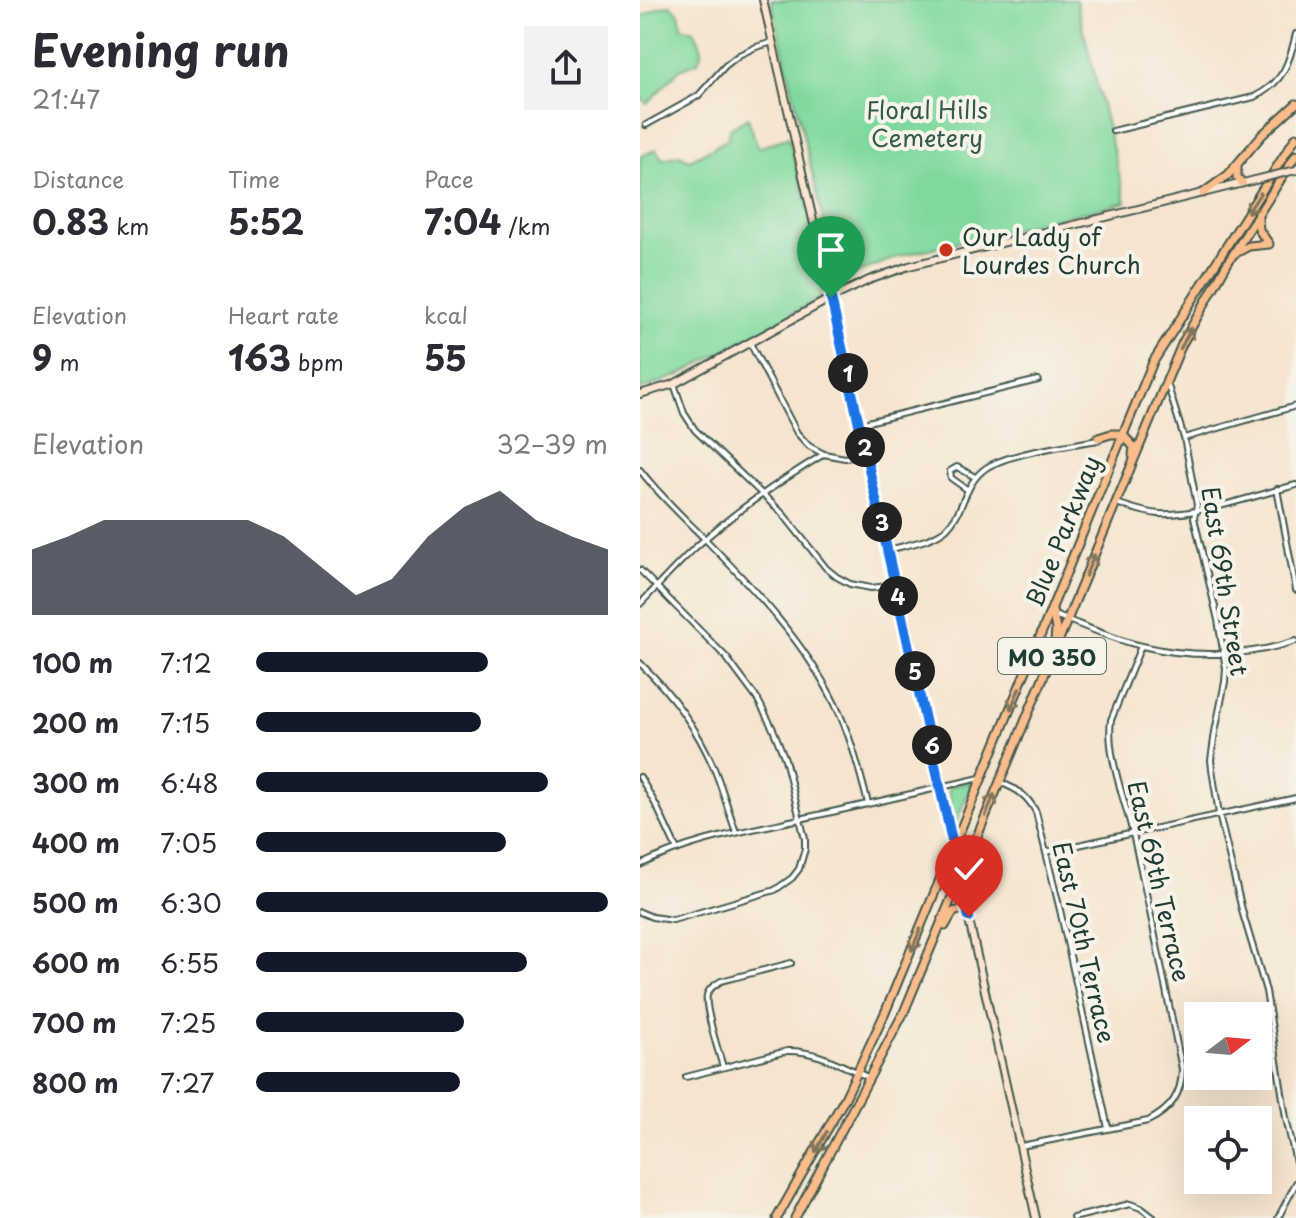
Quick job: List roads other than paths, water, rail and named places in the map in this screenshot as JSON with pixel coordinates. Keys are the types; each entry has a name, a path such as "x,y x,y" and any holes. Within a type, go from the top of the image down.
{"highway":[{"path":"1203,193 1223,179 1271,125 1296,104"},
{"name":"Blue Parkway","path":"777,1218 829,1129 892,998 1153,362 1296,137"},
{"name":"Blue Parkway","path":"795,1218 904,1012 1182,344 1296,155"},
{"path":"1241,160 1236,172 1242,183"},
{"path":"1233,255 1249,246 1269,244 1259,230 1258,216"},
{"path":"1127,422 1135,433 1144,435"},
{"path":"1098,439 1122,434 1134,447 1133,461"},
{"path":"1098,439 1109,440 1118,446"},
{"path":"1052,613 1056,629 1054,650"},
{"path":"928,955 951,914 967,908"}],"main road":[{"path":"763,0 1036,1218"},
{"path":"640,394 674,384 831,298 909,266 1296,170"}],"street":[{"path":"1113,131 1254,97 1283,73 1296,34"},
{"path":"646,125 698,96 739,55 773,42"},
{"path":"750,343 797,433 809,446 824,454 845,458 866,453"},
{"path":"860,424 1038,380"},
{"name":"East 69th Street","path":"1167,381 1184,438 1197,505 1194,518 1224,653 1225,682 1211,760 1219,814 1243,914 1266,991 1296,1162"},
{"path":"674,384 684,413 695,430 783,514 826,568 850,584 871,588 896,585"},
{"path":"1184,438 1296,406"},
{"path":"888,550 941,533 957,516 975,477 988,466 1005,459 1098,439"},
{"path":"640,604 705,539 762,495 824,454"},
{"path":"968,490 951,478 950,471 957,467 975,477"},
{"path":"640,470 762,601 821,678 849,735 868,803"},
{"path":"1116,503 1156,514 1196,510 1296,485"},
{"path":"1277,489 1296,590"},
{"path":"640,570 726,657 758,700 785,759 805,839 803,860 792,878 775,890 673,920 640,912"},
{"path":"1052,613 1141,646 1193,653 1259,651 1296,641"},
{"name":"East 69th Terrace","path":"1108,1129 1148,1121 1169,1108 1180,1090 1182,1069 1109,730 1113,711 1141,646"},
{"path":"640,663 673,698 702,743 736,832"},
{"path":"640,777 677,850"},
{"path":"640,865 736,832 983,778"},
{"name":"East 70th Terrace","path":"999,782 1021,792 1036,812 1108,1129"},
{"path":"1046,852 1296,798"},
{"path":"723,1067 707,1005 710,990 721,981 791,963"},
{"path":"686,1077 795,1051 813,1054 870,1078"},
{"path":"1021,1146 1108,1129"},
{"path":"1278,1218 1296,1183"},
{"path":"1073,1218 1130,1204 1154,1218"}],"place":[{"name":"Our Lady of Lourdes Church","path":"946,250"}],"park label":[{"name":"Floral Hills Cemetery","path":"927,123"}]}
